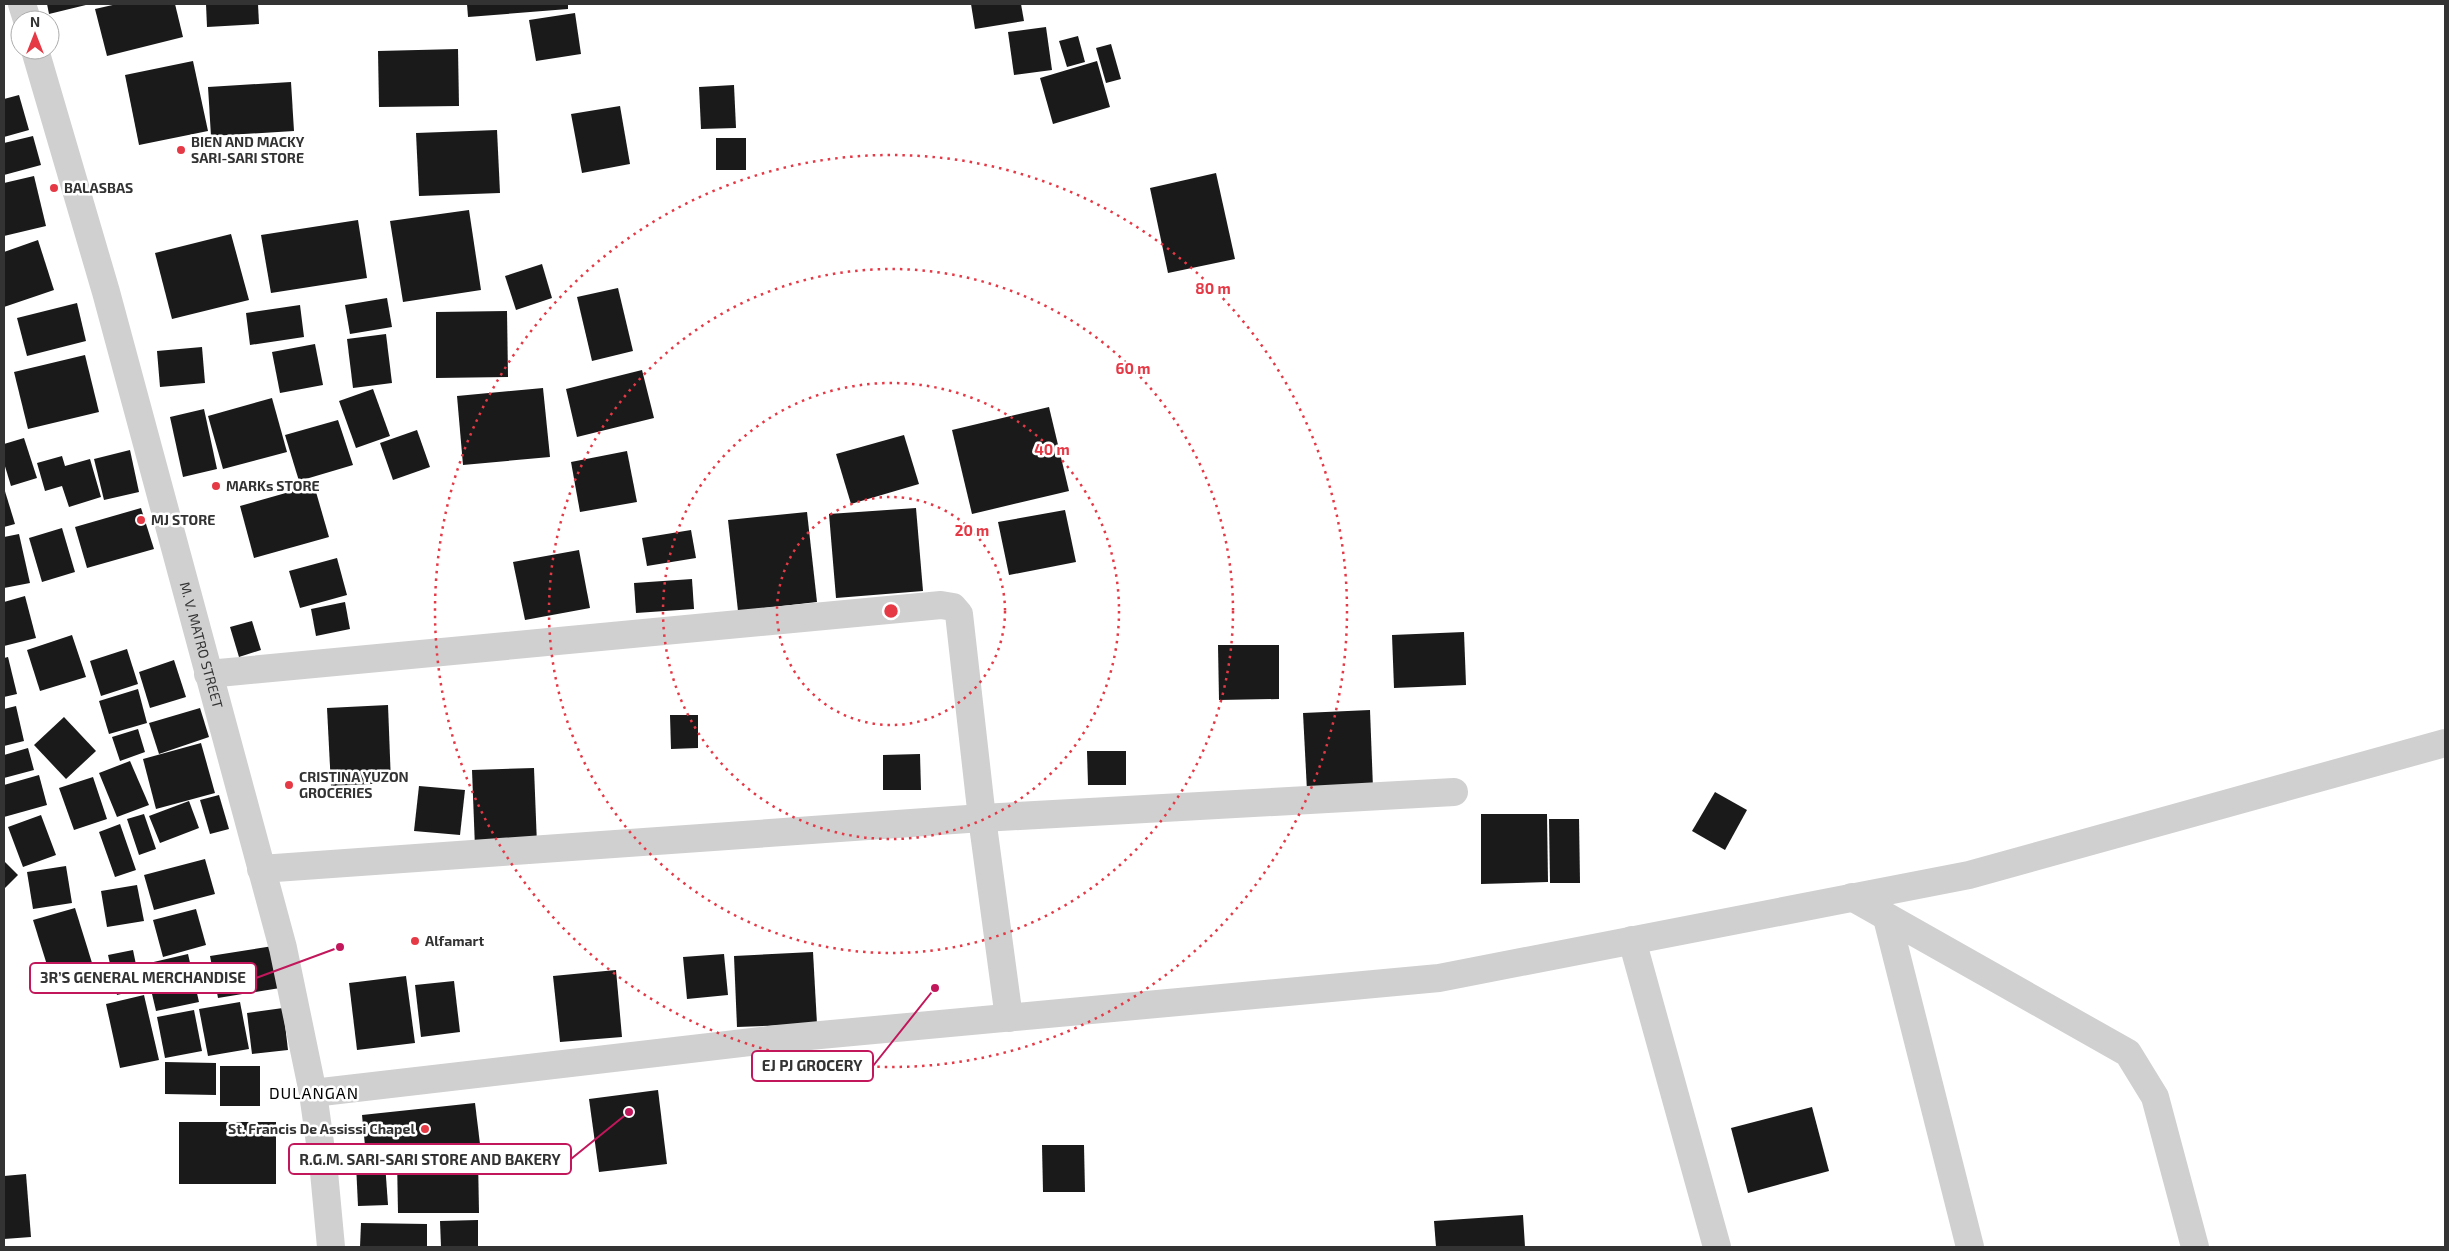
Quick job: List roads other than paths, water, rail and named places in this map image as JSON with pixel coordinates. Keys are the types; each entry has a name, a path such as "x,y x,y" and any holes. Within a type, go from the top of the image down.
{"street":[{"name":"M. V. MATRO STREET","path":"39,60 106,292 283,948 313,1093 324,1172 331,1247"},
{"path":"208,674 941,605 953,607 960,614 982,818 1009,1018"},
{"path":"313,1093 777,1039 1439,978 1969,875 2445,743"},
{"path":"262,869 982,818 1454,792"},
{"path":"1852,898 2128,1053 2155,1097 2194,1247"},
{"path":"1887,918 1970,1247"},
{"path":"1632,940 1717,1247"}],"place":[{"name":"BIEN AND MACKY SARI-SARI STORE","path":"181,150"},
{"name":"BALASBAS","path":"54,188"},
{"name":"MARKs STORE","path":"216,486"},
{"name":"MJ STORE","path":"141,520"},
{"name":"CRISTINA YUZON GROCERIES","path":"289,785"},
{"name":"Alfamart","path":"415,941"},
{"name":"3R’S GENERAL MERCHANDISE","path":"340,947"},
{"name":"EJ PJ GROCERY","path":"935,988"},
{"name":"R.G.M. SARI-SARI STORE AND BAKERY","path":"629,1112"},
{"name":"St. Francis De Assissi Chapel","path":"425,1129"}],"district":[{"name":"DULANGAN","path":"314,1093"}]}
